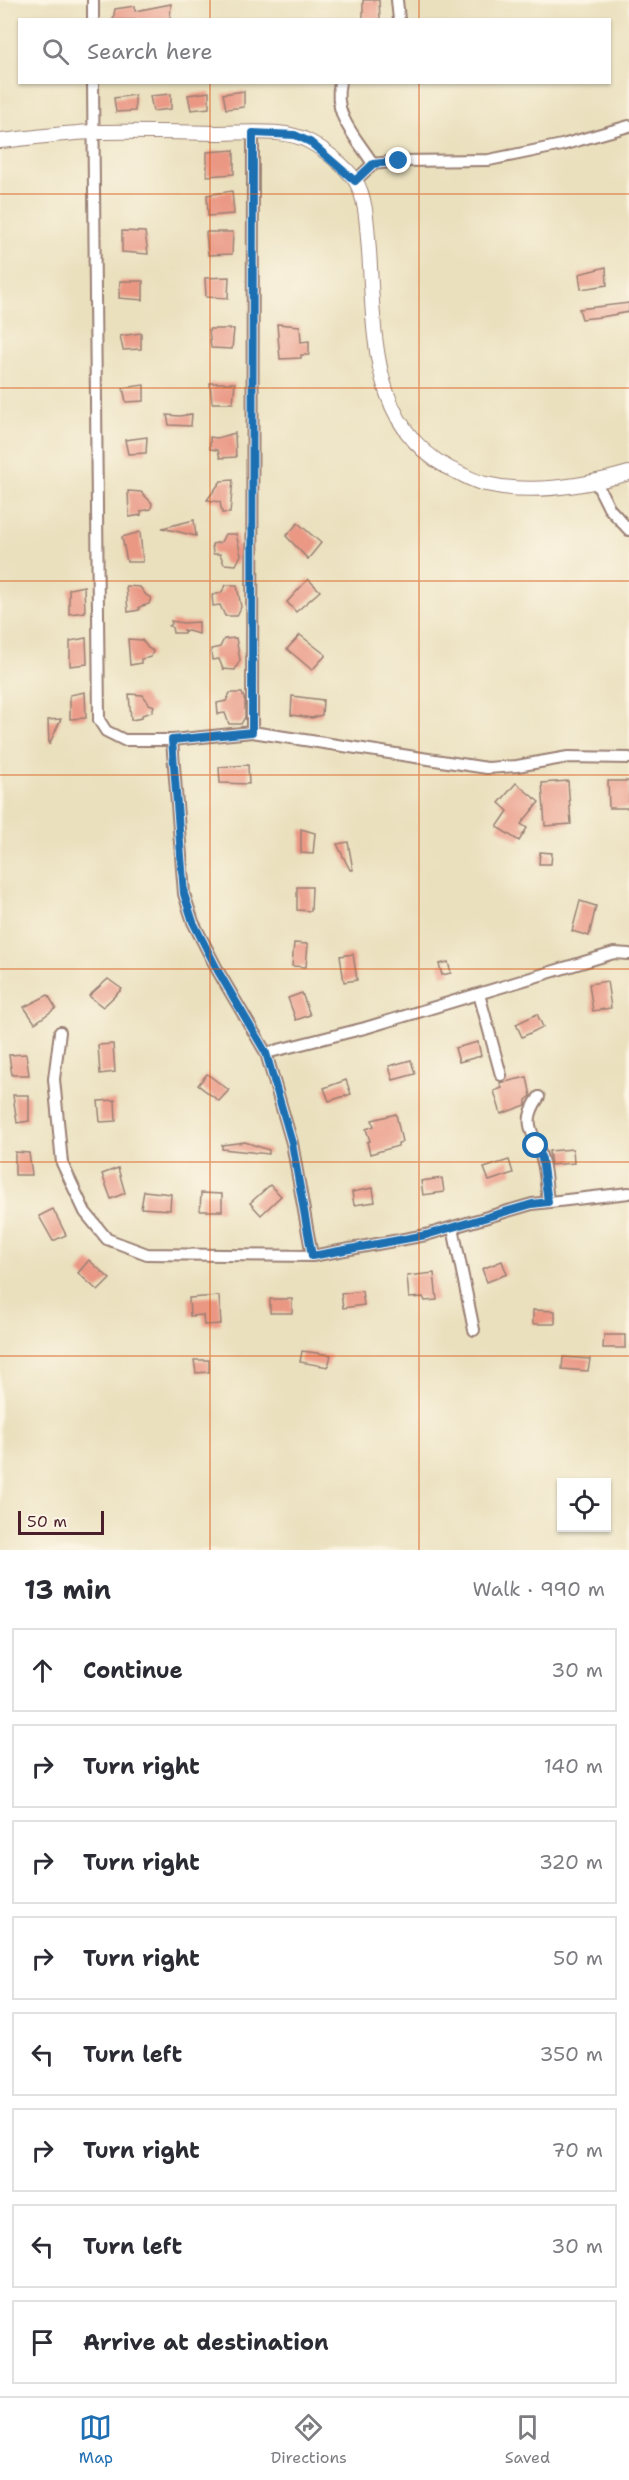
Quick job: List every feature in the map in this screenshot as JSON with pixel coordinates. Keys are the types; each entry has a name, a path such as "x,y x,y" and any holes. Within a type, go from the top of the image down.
{"street":[{"path":"93,0 93,18"},
{"path":"398,0 399,18"},
{"path":"93,84 99,720 106,731 124,740 172,740 252,732 487,768 517,766 568,757 629,758"},
{"path":"340,84 339,108 345,123 373,164"},
{"path":"355,181 373,164 399,161 489,160 562,145 629,126"},
{"path":"0,141 93,132 253,133 295,135 310,142 338,163 355,181 367,224 376,356 391,410 413,441 446,468 485,484 528,489 596,482 629,473"},
{"path":"252,732 253,133"},
{"path":"596,482 609,508 629,530"},
{"path":"172,740 184,894 193,922 218,971 266,1053 292,1143 312,1256"},
{"path":"266,1053 365,1028 614,953 629,954"},
{"path":"479,994 501,1075"},
{"path":"60,1032 54,1078 62,1162 85,1212 107,1239 147,1254 312,1256 453,1228 532,1204 629,1193"},
{"path":"539,1097 529,1115 529,1124 542,1159 548,1202"},
{"path":"453,1228 474,1330"}],"building":[{"path":"363,0 379,0 380,18 363,18"},
{"path":"171,4 170,18 113,18 115,9 135,6 135,11"},
{"path":"244,91 244,107 226,109 223,94"},
{"path":"209,92 209,108 191,110 188,95"},
{"path":"171,94 171,109 153,111 150,96"},
{"path":"135,95 135,111 116,112 114,98"},
{"path":"234,150 234,174 207,176 207,152"},
{"path":"232,191 234,214 208,216 207,195"},
{"path":"122,231 145,232 148,254 122,252"},
{"path":"206,232 233,232 232,254 208,255"},
{"path":"606,267 607,285 581,289 579,274"},
{"path":"229,277 228,298 206,297 205,278"},
{"path":"120,281 143,281 143,300 119,298"},
{"path":"629,303 629,312 601,317 582,319 579,309"},
{"path":"277,324 300,326 301,342 309,341 309,355 301,355 301,358 280,359"},
{"path":"209,329 234,329 232,349 211,348"},
{"path":"141,333 141,349 123,350 120,336"},
{"path":"210,383 235,383 233,403 212,403"},
{"path":"144,385 144,401 126,402 123,388"},
{"path":"192,414 191,426 169,425 167,415"},
{"path":"235,433 236,457 220,458 218,450 210,449 210,437 217,438"},
{"path":"147,437 146,453 128,454 125,440"},
{"path":"233,480 230,513 222,513 220,502 207,500 221,481"},
{"path":"128,491 141,492 152,503 151,509 141,511 141,515 129,517"},
{"path":"194,520 196,536 162,528"},
{"path":"298,523 321,543 308,559 286,536"},
{"path":"140,532 143,562 127,562 122,537"},
{"path":"225,534 236,534 241,555 236,565 224,564 220,554 213,554 212,544 221,542"},
{"path":"308,579 320,591 296,612 287,602"},
{"path":"226,585 237,585 241,607 237,616 225,616 220,605 213,606 212,595 221,593"},
{"path":"84,586 85,612 69,614 69,589"},
{"path":"126,586 140,587 151,598 149,604 139,607 139,610 128,612"},
{"path":"171,621 199,622 199,634 184,630 184,633 173,633 172,627 169,626 172,624"},
{"path":"300,635 326,655 312,670 287,649"},
{"path":"86,638 87,664 70,666 70,641"},
{"path":"236,638 240,660 235,670 223,669 219,659 212,660 211,649 220,647 224,639"},
{"path":"128,639 142,640 153,651 151,657 141,659 141,663 130,665"},
{"path":"85,692 86,718 70,719 70,695"},
{"path":"230,693 242,693 245,701 245,717 241,724 229,724 225,713 218,714 217,703 226,701"},
{"path":"129,694 143,695 149,704 154,706 152,712 142,715 142,718 131,720"},
{"path":"292,696 323,700 322,715 312,718 291,715"},
{"path":"61,719 49,745 48,720"},
{"path":"248,765 249,784 220,783 219,767"},
{"path":"568,781 571,824 545,826 542,783"},
{"path":"608,781 629,781 629,808 609,808"},
{"path":"516,783 539,802 521,824 527,828 519,841 497,827 508,811 499,803"},
{"path":"301,829 315,833 313,854 301,853"},
{"path":"348,842 353,870 350,870 337,844"},
{"path":"540,852 552,853 551,864 539,864"},
{"path":"297,887 312,887 311,911 297,910"},
{"path":"580,901 596,906 589,936 572,931"},
{"path":"294,943 308,944 306,967 292,966"},
{"path":"353,954 357,980 344,982 340,956"},
{"path":"448,962 451,973 442,975 439,964"},
{"path":"108,979 122,989 103,1007 89,996"},
{"path":"607,981 611,1008 593,1011 589,984"},
{"path":"302,993 310,1015 296,1020 288,998"},
{"path":"48,995 56,1008 35,1023 24,1007"},
{"path":"537,1014 543,1027 522,1037 516,1024"},
{"path":"478,1042 481,1056 459,1062 455,1048"},
{"path":"113,1044 115,1072 100,1074 98,1045"},
{"path":"26,1054 29,1075 12,1075 9,1055"},
{"path":"411,1060 415,1074 393,1080 389,1066"},
{"path":"207,1074 229,1090 219,1101 198,1085"},
{"path":"527,1077 531,1096 526,1100 526,1105 501,1114 494,1091 502,1088 500,1083"},
{"path":"346,1080 351,1094 329,1101 324,1088"},
{"path":"13,1095 29,1095 29,1121 17,1123"},
{"path":"115,1100 116,1121 100,1122 98,1101"},
{"path":"396,1114 402,1142 398,1143 398,1146 370,1154 367,1142 370,1141 366,1129 374,1126 372,1120"},
{"path":"245,1142 269,1150 269,1154 222,1149 222,1145"},
{"path":"573,1149 574,1163 551,1165 549,1151"},
{"path":"15,1152 29,1153 32,1175 15,1175"},
{"path":"509,1160 513,1173 489,1181 484,1168"},
{"path":"118,1168 125,1193 111,1199 102,1174"},
{"path":"442,1178 444,1192 423,1195 421,1181"},
{"path":"270,1185 281,1196 261,1215 250,1203"},
{"path":"373,1188 375,1202 354,1205 352,1192"},
{"path":"144,1191 171,1194 170,1210 141,1208"},
{"path":"201,1193 222,1194 222,1211 200,1211"},
{"path":"53,1209 66,1235 53,1241 39,1216"},
{"path":"89,1260 110,1279 98,1291 78,1273"},
{"path":"502,1261 507,1274 487,1282 482,1269"},
{"path":"434,1273 437,1300 425,1301 423,1297 409,1298 407,1276"},
{"path":"362,1291 364,1305 343,1308 341,1294"},
{"path":"219,1296 221,1324 204,1325 203,1315 190,1316 189,1298"},
{"path":"270,1299 292,1299 292,1313 270,1313"},
{"path":"533,1310 555,1311 555,1324 533,1324"},
{"path":"604,1335 625,1335 625,1348 603,1348"},
{"path":"302,1351 331,1355 328,1367 300,1362"},
{"path":"563,1357 590,1359 588,1371 562,1369"},
{"path":"194,1360 209,1360 209,1372 196,1373"}],"route":[{"path":"399,161 373,164 355,181 324,151 310,142 295,135 253,133 254,630 252,732 172,740 184,894 193,922 218,971 266,1053 292,1143 312,1256 426,1235 532,1204 548,1202 542,1159 536,1146"}]}
